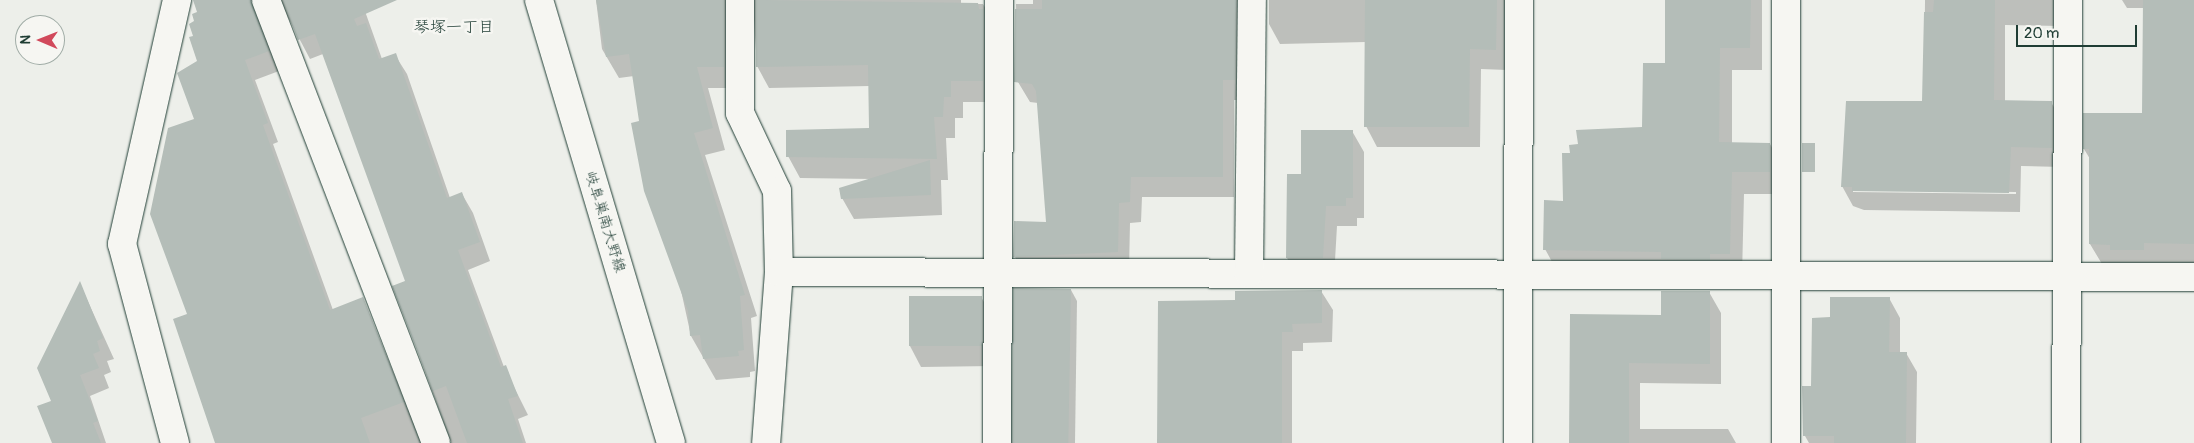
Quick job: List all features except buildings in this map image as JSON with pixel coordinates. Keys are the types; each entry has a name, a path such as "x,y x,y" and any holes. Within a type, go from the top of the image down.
{"street":[{"path":"175,443 122,244 176,0"},
{"path":"266,0 436,443"},
{"name":"岐阜巣南大野線","path":"539,0 671,443"},
{"path":"740,0 740,113 777,191 779,272 766,443"},
{"path":"997,443 999,0"},
{"path":"1249,273 1252,0"},
{"path":"1518,443 1519,0"},
{"path":"1786,0 1786,443"},
{"path":"2066,443 2068,0"},
{"path":"779,272 2194,277"}],"district":[{"name":"琴塚一丁目","path":"454,27"}]}
